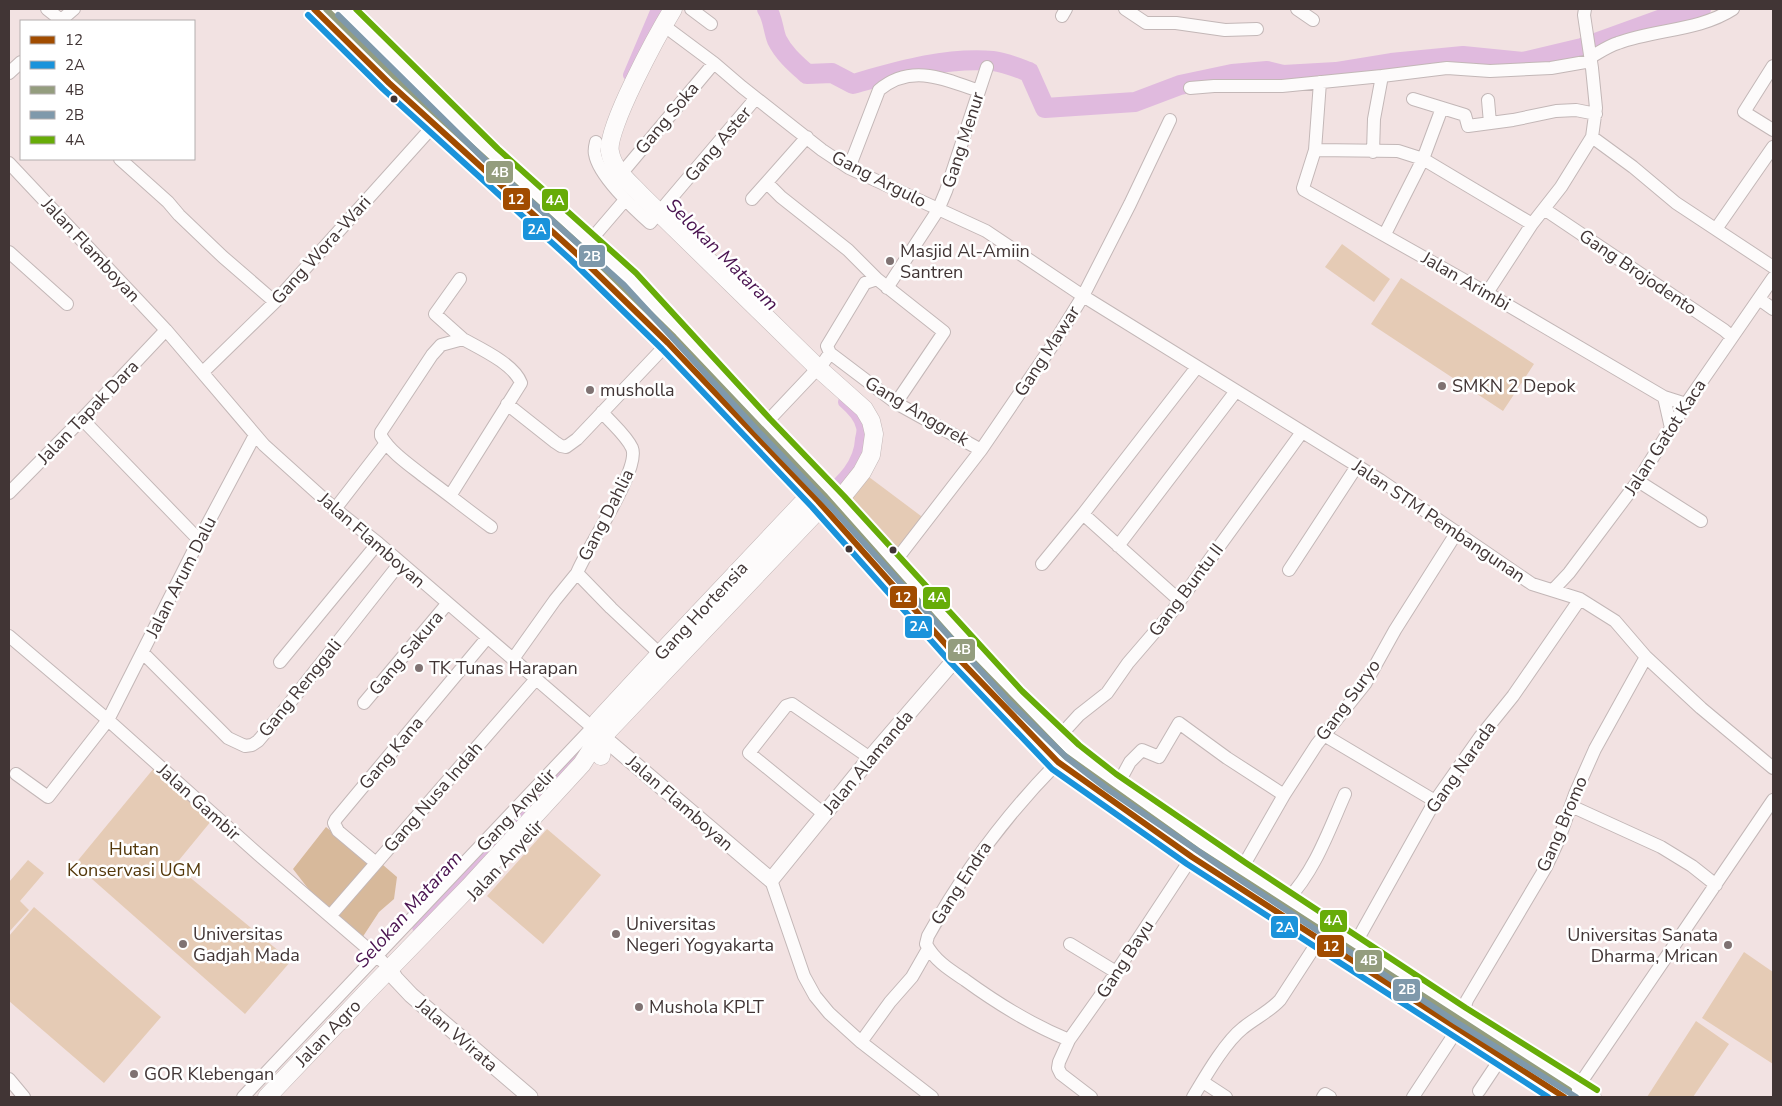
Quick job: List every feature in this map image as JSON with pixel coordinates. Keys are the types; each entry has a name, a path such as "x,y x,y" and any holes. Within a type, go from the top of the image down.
{"main road":[{"path":"314,9 389,83 512,196 630,279 764,425 1058,762 1110,787 1355,944 1459,1023 1501,1058 1576,1095"},
{"path":"344,9 584,248 668,343 893,564 963,651 1016,697 1110,787 1192,857 1319,940 1576,1095"},
{"path":"673,9 639,71 610,137 609,151 614,165 656,216 816,371 864,409 871,421 874,434 871,455 862,472 825,497"},
{"name":"Gang Hortensia","path":"825,497 606,733 597,732 598,721 660,654 825,497"},
{"name":"Jalan Anyelir","path":"386,965 594,766 602,752 597,732"},
{"name":"Jalan Agro","path":"267,1097 386,965"},
{"name":"Jalan Agro","path":"282,1097 386,965"}],"street":[{"path":"47,9 60,20"},
{"path":"62,20 74,9"},
{"path":"691,9 711,24"},
{"path":"1125,9 1146,23 1176,23 1225,30 1257,29"},
{"path":"1297,9 1313,20"},
{"path":"1487,293 1532,224 1562,187 1592,137 1596,114 1591,59 1584,15 1585,9"},
{"path":"1190,88 1282,86 1447,68 1490,71 1551,68 1591,59 1616,43 1698,24 1733,9"},
{"name":"Gang Argulo","path":"663,25 714,62 822,150 849,168 986,231 1083,296"},
{"name":"Gang Soka","path":"621,174 714,62"},
{"path":"1773,66 1744,112 1773,130"},
{"name":"Gang Menur","path":"882,284 938,210 987,67"},
{"path":"849,168 880,90 889,82 922,75 939,78 979,91"},
{"path":"1372,152 1374,119 1382,76"},
{"path":"1320,82 1315,150 1398,151 1423,159 1532,224"},
{"name":"Gang Aster","path":"656,216 756,98"},
{"path":"1413,98 1465,115 1468,126 1513,120 1556,111 1576,110 1596,114"},
{"path":"1488,100 1490,123"},
{"path":"1385,234 1423,159 1442,108"},
{"name":"Gang Mawar","path":"893,564 981,450 1054,343 1083,296 1170,120"},
{"name":"Gang Wora-Wari","path":"203,372 275,302 435,124"},
{"path":"752,199 807,137"},
{"path":"1592,137 1633,167 1676,203 1773,267"},
{"path":"596,142 594,153 597,162 625,200 649,223 656,216"},
{"path":"1716,229 1773,147"},
{"name":"Jalan Arimbi","path":"1315,150 1302,188 1385,234 1664,397 1686,404"},
{"path":"124,160 223,257 275,302"},
{"name":"Jalan Flamboyan","path":"9,163 166,330 264,446 335,509 378,542 447,604 771,880"},
{"path":"767,183 781,197 848,250 882,284 944,332 896,403"},
{"path":"584,248 625,200"},
{"name":"Gang Brojodento","path":"1544,208 1654,281 1732,337"},
{"path":"9,252 67,304"},
{"name":"Jalan Gatot Kaca","path":"1553,590 1570,573 1638,481 1686,404 1773,278"},
{"path":"450,496 521,383 519,377 503,363 463,338 435,314 460,279"},
{"path":"764,425 816,371 830,353 827,346 839,323 865,283 882,284"},
{"name":"Jalan STM Pembangunan","path":"1083,296 1357,466 1532,584 1580,599 1615,621 1646,657 1701,708 1773,768"},
{"path":"1758,300 1773,309"},
{"name":"Jalan Tapak Dara","path":"9,492 82,419 166,330"},
{"path":"463,338 441,346 432,355 380,436 411,466 491,527"},
{"path":"507,404 555,442 566,447 577,439 668,343"},
{"name":"Gang Anggrek","path":"830,353 896,403 981,450"},
{"path":"1042,564 1083,514 1196,367"},
{"path":"1118,546 1236,391"},
{"path":"1664,397 1671,428"},
{"name":"Gang Dahlia","path":"602,412 632,448 632,463 611,509 577,573 610,608 660,654"},
{"path":"82,419 199,540"},
{"name":"Gang Buntu II","path":"1058,737 1079,715 1107,693 1128,663 1171,614 1179,600 1302,432"},
{"name":"Jalan Arum Dalu","path":"16,774 48,797 108,720 199,540 255,435"},
{"path":"335,509 386,443"},
{"path":"1289,570 1357,466"},
{"path":"1638,481 1701,521"},
{"path":"1083,514 1179,600"},
{"name":"Gang Suryo","path":"1241,870 1284,795 1324,735 1365,684 1395,630 1457,532"},
{"path":"280,662 378,542"},
{"name":"Gang Renggali","path":"143,653 228,738 245,746 252,745 258,741 281,714 400,563"},
{"path":"513,659 555,600 577,573"},
{"name":"Jalan Gatot Kaca","path":"1567,594 1570,573"},
{"name":"Gang Narada","path":"1355,944 1435,801 1480,737 1527,676 1580,599"},
{"name":"Gang Sakura","path":"364,702 447,604"},
{"name":"Jalan Gambir","path":"9,636 108,720 386,965"},
{"name":"Gang Kana","path":"376,864 338,831 334,823 487,638"},
{"name":"Jalan Alamanda","path":"771,880 870,758 963,651"},
{"name":"Gang Bromo","path":"1413,1097 1459,1023 1467,1000 1546,867 1594,749 1646,657"},
{"name":"Gang Nusa Indah","path":"331,915 536,679"},
{"path":"824,814 749,753 786,706 792,704 870,758"},
{"path":"1110,787 1142,750 1158,757 1179,723 1227,758 1284,795"},
{"name":"Gang Anyelir","path":"243,1097 386,965 597,732"},
{"path":"1324,735 1435,801"},
{"name":"Gang Endra","path":"1058,762 1012,812 968,869 928,936 926,944 934,956 945,966 1000,1004 1050,1032 1069,1040"},
{"path":"1288,900 1300,887 1309,872 1345,794"},
{"path":"1576,1095 1773,800"},
{"path":"1571,806 1661,847 1692,866 1716,885"},
{"name":"Gang Bayu","path":"1091,1097 1061,1074 1058,1068 1059,1062 1069,1040 1192,857"},
{"path":"771,880 808,983 815,996 829,1013 861,1042 932,1097"},
{"path":"1193,1097 1242,1028 1274,1007 1280,1000 1319,940"},
{"path":"1070,944 1116,972"},
{"path":"861,1042 890,1002 912,977 928,949"},
{"name":"Jalan Wirata","path":"386,965 410,995 530,1097"},
{"path":"1479,1091 1501,1058"},
{"path":"9,1079 24,1097"},
{"path":"1203,1082 1226,1097"}],"green space":[{"path":"1342,244 1390,279 1374,302 1325,267"},
{"path":"1401,278 1534,364 1503,411 1371,324"},
{"path":"861,471 925,519 898,554 838,493"},
{"name":"Hutan Konservasi UGM","path":"154,768 212,820 175,865 291,961 245,1014 75,864"},
{"path":"547,829 601,875 543,944 487,896"},
{"path":"28,860 44,873 20,901 29,910 9,932 9,882"},
{"path":"34,907 161,1017 104,1083 9,1001 9,936"},
{"path":"1744,952 1773,972 1773,1064 1702,1018"},
{"path":"1696,1021 1729,1044 1693,1097 1647,1097"}],"shaded area":[{"path":"326,827 370,863 327,913 293,869"},
{"path":"383,865 397,877 394,899 379,912 362,938 338,915"}],"waterway":[{"name":"Selokan Mataram","path":"629,75 657,9"},
{"path":"767,9 771,16 777,40 783,50 807,74 832,73 853,84 940,63 975,60 997,62 1029,72 1045,108 1135,102 1180,85 1232,74 1267,71 1283,75 1336,72 1391,63 1463,56 1523,62 1582,48 1665,18 1687,18 1701,9"},
{"name":"Selokan Mataram","path":"824,496 849,471 860,448 861,423 855,413 844,402"},
{"name":"Selokan Mataram","path":"418,927 578,751"}],"transit line":[{"name":"12","path":"314,9 389,83 578,255 668,343 818,501 957,657 1058,762 1192,857 1564,1097"},
{"name":"4B","path":"326,9 395,77 584,249 674,337 824,495 963,651 1064,755 1197,850 1569,1090"},
{"name":"4A","path":"356,9 498,149 636,273 770,419 844,496 1022,691 1079,745 1116,774 1246,863 1466,1008 1597,1090"},
{"name":"2A","path":"308,15 383,89 572,261 662,349 812,507 951,663 1052,769 1187,864 1548,1097"},
{"name":"2B","path":"338,15 486,161 624,285 758,431 832,508 1010,703 1067,758 1106,788 1236,877 1456,1022 1576,1097"}],"place":[{"name":"Masjid Al-Amiin Santren","path":"890,261"},
{"name":"SMKN 2 Depok","path":"1442,386"},
{"name":"musholla","path":"590,390"},
{"name":"TK Tunas Harapan","path":"419,668"},
{"name":"Universitas Negeri Yogyakarta","path":"616,934"},
{"name":"Universitas Gadjah Mada","path":"183,944"},
{"name":"Universitas Sanata Dharma, Mrican","path":"1728,945"},
{"name":"Mushola KPLT","path":"639,1007"},
{"name":"GOR Klebengan","path":"134,1074"}]}
